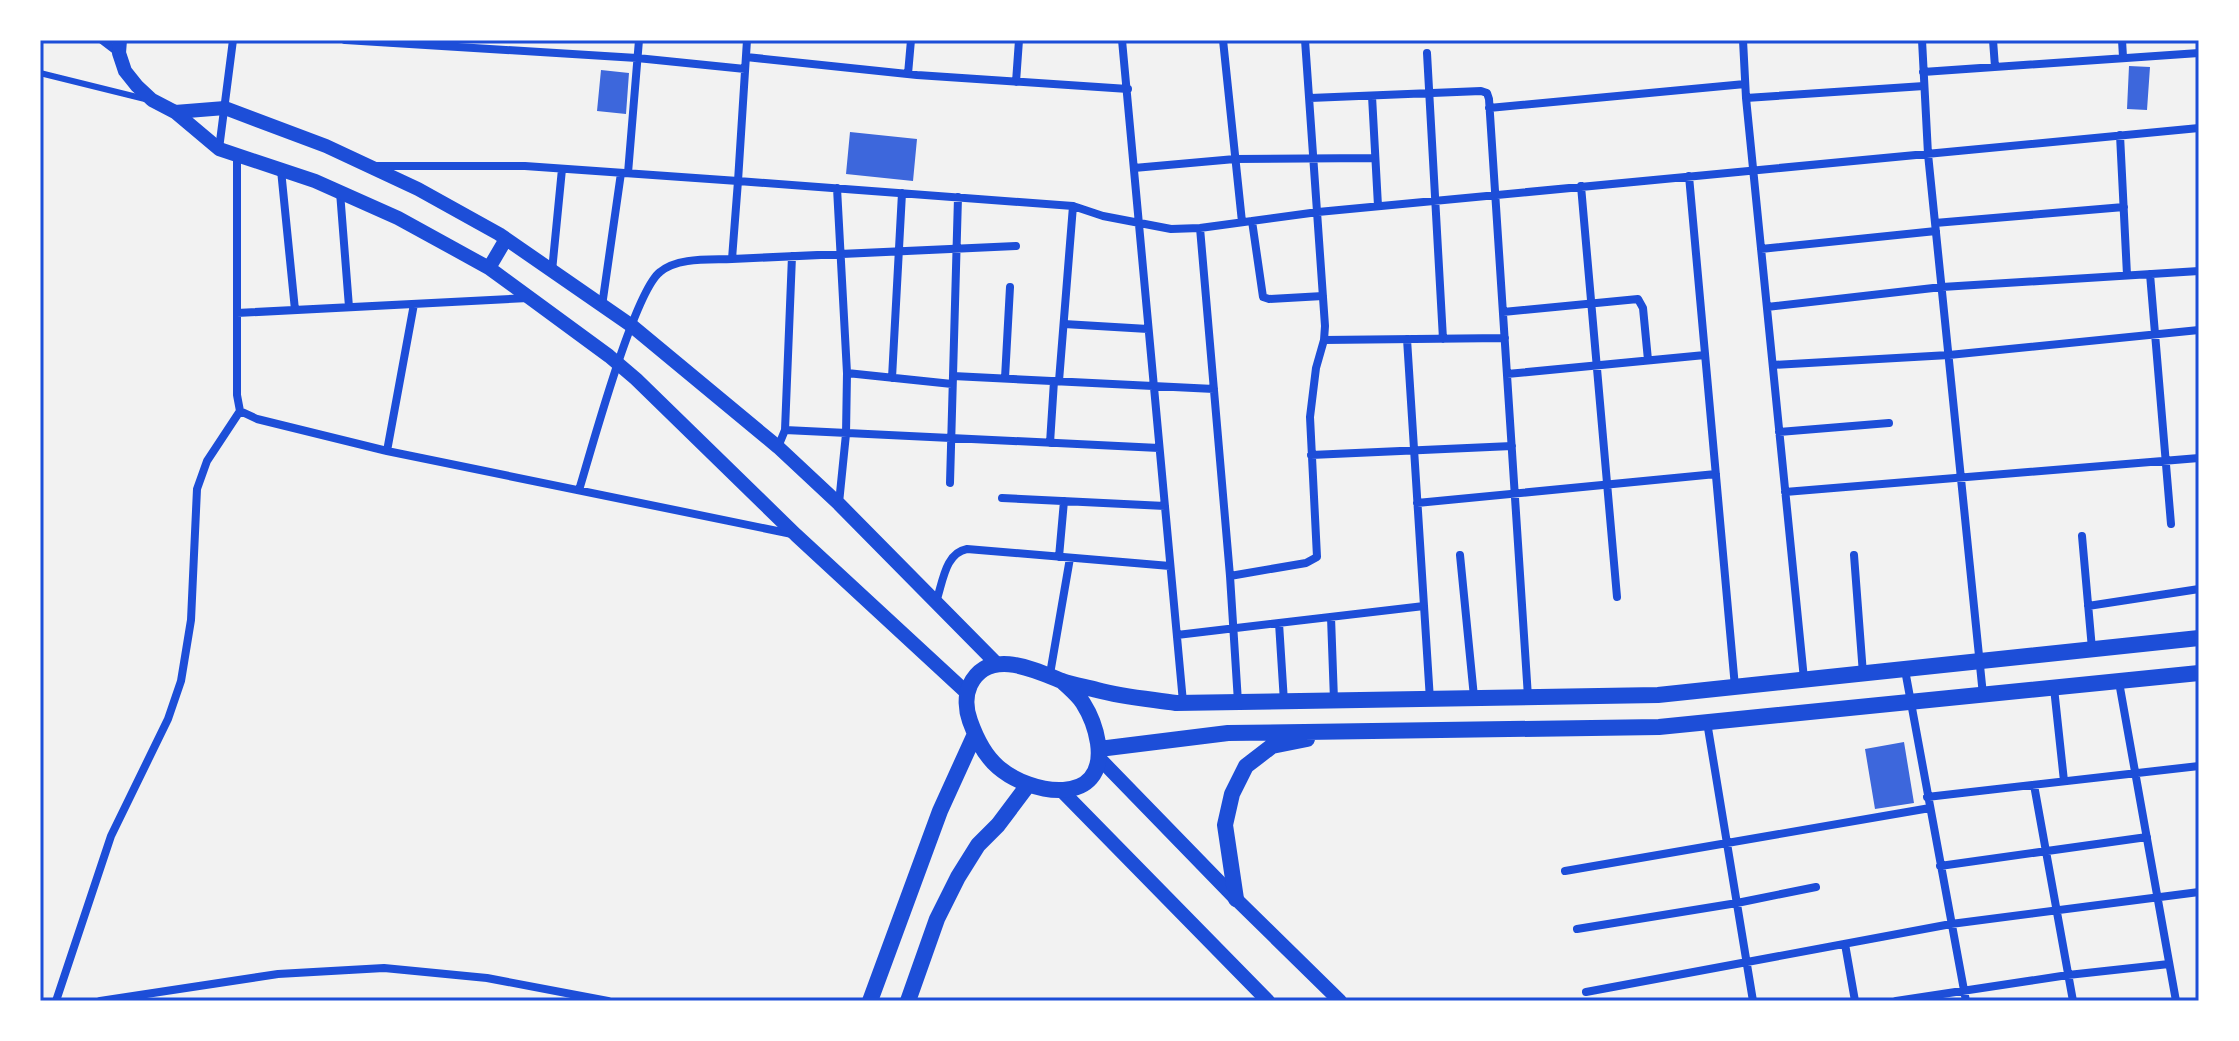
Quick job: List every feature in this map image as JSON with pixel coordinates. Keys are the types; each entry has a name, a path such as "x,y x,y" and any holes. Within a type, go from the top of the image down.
{"main road":[{"path":"1056,678 1083,703 1097,733 1099,754 1093,776 1085,784 1061,790 1028,785 997,766 978,743 968,716 967,693 981,670 998,665 1022,665 1110,693 1183,703 1658,695 2199,638"},
{"path":"1099,754 1228,733 1659,727 2199,673"},
{"path":"1236,899 1225,825 1232,794 1246,766 1272,746 1344,731"},
{"path":"870,1001 940,811 975,734"},
{"path":"908,1001 937,919 958,877 978,845 998,825 1028,785"}],"street":[{"path":"102,40 120,46 125,71 152,100 175,112 219,149 281,169 398,218 489,268 618,364 967,693"},
{"path":"219,149 233,40"},
{"path":"345,40 637,58 745,69"},
{"path":"602,306 624,173 639,40"},
{"path":"732,259 747,40"},
{"path":"908,74 911,40"},
{"path":"1016,82 1019,40"},
{"path":"1122,40 1183,703"},
{"path":"1223,40 1242,222"},
{"path":"1230,576 1306,563 1317,557 1311,455 1312,392 1324,340 1323,296 1305,40"},
{"path":"1743,40 1746,98 1804,680"},
{"path":"1922,40 1928,154 1983,696"},
{"path":"1993,40 1995,67"},
{"path":"2122,40 2123,57"},
{"path":"1427,53 1443,339"},
{"path":"1923,72 2199,53"},
{"path":"746,57 908,74 1128,89"},
{"path":"1489,108 1745,84"},
{"path":"1746,98 1924,86"},
{"path":"1310,98 1487,93 1528,698"},
{"path":"1372,96 1378,206"},
{"path":"175,112 225,108 326,146 418,189 506,239 632,326 778,447 839,504 998,665"},
{"path":"368,166 525,166 1073,206 1103,216 1171,229 1581,186 2199,128"},
{"path":"2120,135 2127,275"},
{"path":"56,1001 111,836 168,719 181,681 191,620 197,489 207,461 240,411 237,395 237,154"},
{"path":"1134,168 1235,159 1375,158"},
{"path":"281,169 295,310"},
{"path":"552,271 562,169"},
{"path":"1689,176 1735,687"},
{"path":"1581,186 1617,597"},
{"path":"837,188 847,373 846,434 839,504"},
{"path":"340,192 349,307"},
{"path":"892,378 902,193"},
{"path":"950,483 958,197"},
{"path":"1050,443 1064,324 1073,206"},
{"path":"1761,249 2124,207"},
{"path":"1252,221 1263,297 1323,296"},
{"path":"1200,228 1238,703"},
{"path":"489,268 506,239"},
{"path":"579,490 618,364 647,289 659,272 680,263 732,259 1016,246"},
{"path":"778,447 785,430 792,256"},
{"path":"1767,307 1942,287 2199,271"},
{"path":"2150,274 2171,524"},
{"path":"1005,378 1010,287"},
{"path":"237,313 529,298"},
{"path":"1503,312 1638,299 1643,308 1648,360"},
{"path":"387,451 414,304"},
{"path":"1064,324 1148,329"},
{"path":"1773,365 1949,355 2199,330"},
{"path":"1324,340 1505,338"},
{"path":"1407,339 1430,700"},
{"path":"1507,374 1705,355"},
{"path":"847,373 892,378 1005,378 1214,389"},
{"path":"240,411 257,419 387,451 796,535"},
{"path":"1779,432 1889,423"},
{"path":"785,430 1159,448"},
{"path":"1311,455 1512,446"},
{"path":"1785,492 2199,458"},
{"path":"1417,503 1716,474"},
{"path":"1002,498 1165,506"},
{"path":"1059,557 1064,501"},
{"path":"2082,536 2092,649"},
{"path":"936,602 951,558 957,551 967,549 1170,566"},
{"path":"1460,555 1474,699"},
{"path":"1854,555 1863,674"},
{"path":"1056,678 1070,558"},
{"path":"2088,606 2199,589"},
{"path":"1177,635 1424,606"},
{"path":"1331,617 1334,702"},
{"path":"1279,623 1284,703"},
{"path":"1905,669 1966,1001"},
{"path":"2119,682 2176,1001"},
{"path":"2054,688 2064,781"},
{"path":"1707,722 1753,1001"},
{"path":"1099,754 1236,899 1340,1001"},
{"path":"1927,797 2199,766"},
{"path":"2034,785 2073,1001"},
{"path":"1061,790 1268,1001"},
{"path":"1565,871 1930,808"},
{"path":"1940,866 2147,837"},
{"path":"1577,929 1816,887"},
{"path":"1586,992 1951,924 2199,892"},
{"path":"1845,944 1855,1001"},
{"path":"1896,1001 1964,989 2169,964"},
{"path":"100,1001 278,974 384,968 487,978 608,1001"}],"lane":[{"path":"40,73 152,100"}],"building":[{"path":"2129,66 2150,67 2147,110 2127,109"},
{"path":"601,70 629,73 626,114 597,111"},
{"path":"850,132 917,139 913,181 846,174"},
{"path":"1904,742 1914,803 1875,809 1865,749"}]}
